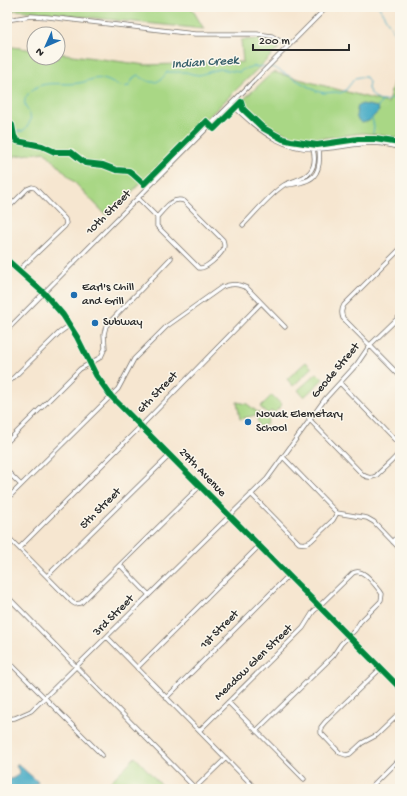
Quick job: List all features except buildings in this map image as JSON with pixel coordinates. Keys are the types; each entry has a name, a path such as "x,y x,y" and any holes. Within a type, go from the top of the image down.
{"street":[{"name":"10th Street","path":"7,330 276,59 321,10 327,7"},
{"path":"7,20 31,16 195,34 257,34 272,36 288,46"},
{"path":"231,104 253,124 276,140 293,147 319,150 368,143 400,148"},
{"path":"243,225 284,185 305,177 309,173 314,166 315,158 313,149"},
{"path":"284,185 305,182 310,180 315,175 319,167 319,150"},
{"path":"7,209 32,187 35,188 65,219 66,223 65,226 19,270"},
{"path":"138,198 157,217 157,226 199,268 207,266 223,250 223,240 184,201 179,199 174,200 157,217"},
{"path":"400,249 342,308 341,314 400,376"},
{"path":"7,442 80,369 96,360 104,353 104,334 106,326 172,258"},
{"name":"29th Avenue","path":"7,260 44,293 70,325 89,363 111,396 400,688"},
{"path":"7,499 111,396 122,383 130,364 134,359 167,326 222,287 239,284 247,288 285,327"},
{"name":"6th Street","path":"19,548 261,303"},
{"name":"Geode Street","path":"229,516 266,479 325,399 357,364 370,345 400,316"},
{"path":"7,384 59,333 70,325"},
{"path":"310,419 363,475 367,477 372,478 376,476 397,456 400,451 400,447 397,442 340,383"},
{"name":"5th Street","path":"47,576 170,455"},
{"path":"282,457 337,513 368,518 374,522 400,549"},
{"path":"7,471 21,485"},
{"path":"7,536 72,602 78,604 200,486"},
{"path":"251,494 299,543 303,544 307,544 311,541 333,520 337,513"},
{"name":"3rd Street","path":"7,719 23,716 31,711 229,516"},
{"path":"393,542 400,534"},
{"path":"137,668 259,546"},
{"path":"120,565 149,595"},
{"name":"Meadow Glen Street","path":"199,731 303,628 313,612 356,571 362,572 382,594 381,601 360,622 349,636"},
{"name":"1st Street","path":"166,698 288,576"},
{"path":"7,596 158,749 195,789 226,758"},
{"path":"256,731 333,656 341,644 349,636"},
{"path":"107,637 256,789"},
{"path":"7,660 102,755"},
{"path":"381,668 324,722 321,727 321,733 340,753 346,755 350,754 362,743 377,735 400,713"},
{"path":"228,702 304,779"},
{"path":"369,789 400,758"}],"green space":[{"path":"9,7 191,7 204,29 16,10 13,11"},
{"path":"261,39 273,43 279,48 107,216 45,152 15,156 7,163 7,49 13,47 26,49 26,66 66,66 66,54 145,65 243,62 241,40"},
{"path":"400,55 400,138 363,133 325,138 296,138 266,125 244,108 244,99 273,72 388,103"},
{"path":"306,362 312,368 293,386 287,379"},
{"path":"317,373 323,379 304,397 298,390"},
{"path":"272,395 282,405 274,413 271,411 268,414 260,407"},
{"path":"237,402 247,404 268,420 267,424 259,427 256,415 240,419"},
{"path":"135,757 165,789 103,789"}],"water":[{"path":"362,104 378,107 379,111 369,121 362,123 356,116 358,106"},
{"path":"18,764 38,782 37,784 30,787 7,789 7,781 17,776 19,773 16,766"}],"waterway":[{"path":"379,7 400,42"},
{"name":"Indian Creek","path":"7,132 23,131 29,125 30,114 25,102 26,97 36,87 42,85 73,84 93,79 103,79 125,87 129,86 134,77 138,75 150,82 154,82 164,77 167,72 186,72 199,75 219,69 239,72 252,67 266,67"},
{"name":"Indian Creek","path":"269,67 275,68 316,91 324,93 340,93 345,91 355,78 366,77 369,82 368,89 372,95 379,100 386,101 400,96"},
{"path":"377,108 382,101"},
{"path":"372,118 374,127 373,133"}],"cycle path":[{"path":"7,121 12,125 14,136 17,141 42,146 55,152 71,152 85,163 103,165 116,170 129,171 144,184 206,121 214,129 241,102 243,109 263,128 283,139 317,145 358,139 375,139 400,143"},
{"path":"7,260 44,293 63,315 77,337 96,375 111,396 400,688"}],"place":[{"name":"Earl's Chill and Grill","path":"74,295"},
{"name":"Subway","path":"95,323"},
{"name":"Novak Elemetary School","path":"248,422"}]}
